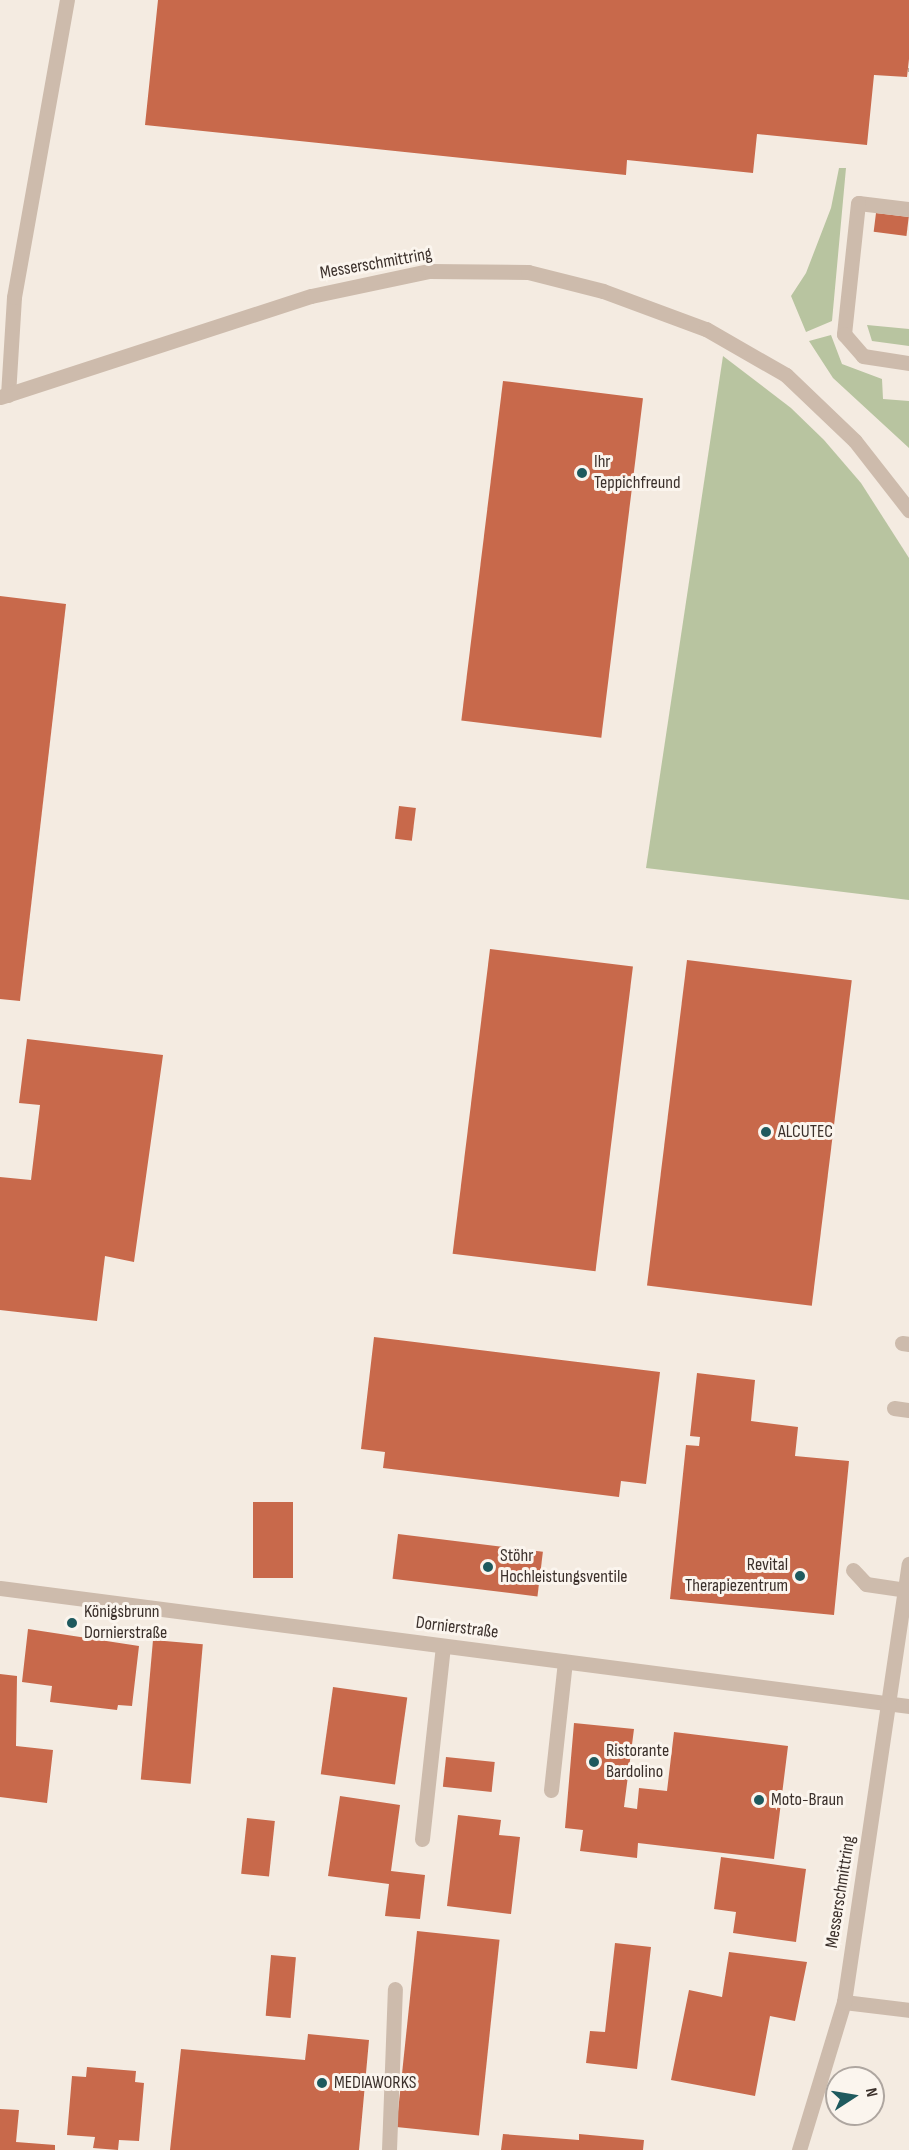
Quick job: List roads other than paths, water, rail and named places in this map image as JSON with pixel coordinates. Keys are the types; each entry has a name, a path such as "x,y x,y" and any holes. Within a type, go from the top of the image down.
{"street":[{"path":"4,396 14,297 67,0"},
{"path":"909,209 858,203 844,334 862,356 909,363"},
{"name":"Messerschmittring","path":"4,396 311,296 429,271 528,272 603,291 706,329 786,375 855,441 909,510"},
{"name":"Messerschmittring","path":"799,2150 844,2002 891,1704 909,1564"},
{"path":"853,1570 866,1584 906,1590"},
{"name":"Dornierstraße","path":"0,1588 909,1706"},
{"path":"422,1839 443,1646"},
{"path":"551,1790 565,1662"},
{"path":"388,2150 395,1989"},
{"path":"844,2002 909,2010"}],"place":[{"name":"Ihr Teppichfreund","path":"582,473"},
{"name":"ALCUTEC","path":"766,1132"},
{"name":"Stöhr Hochleistungsventile","path":"488,1567"},
{"name":"Revital Therapiezentrum","path":"800,1576"},
{"name":"Königsbrunn Dornierstraße","path":"72,1623"},
{"name":"Ristorante Bardolino","path":"594,1762"},
{"name":"Moto-Braun","path":"759,1800"},
{"name":"MEDIAWORKS","path":"322,2083"}]}
